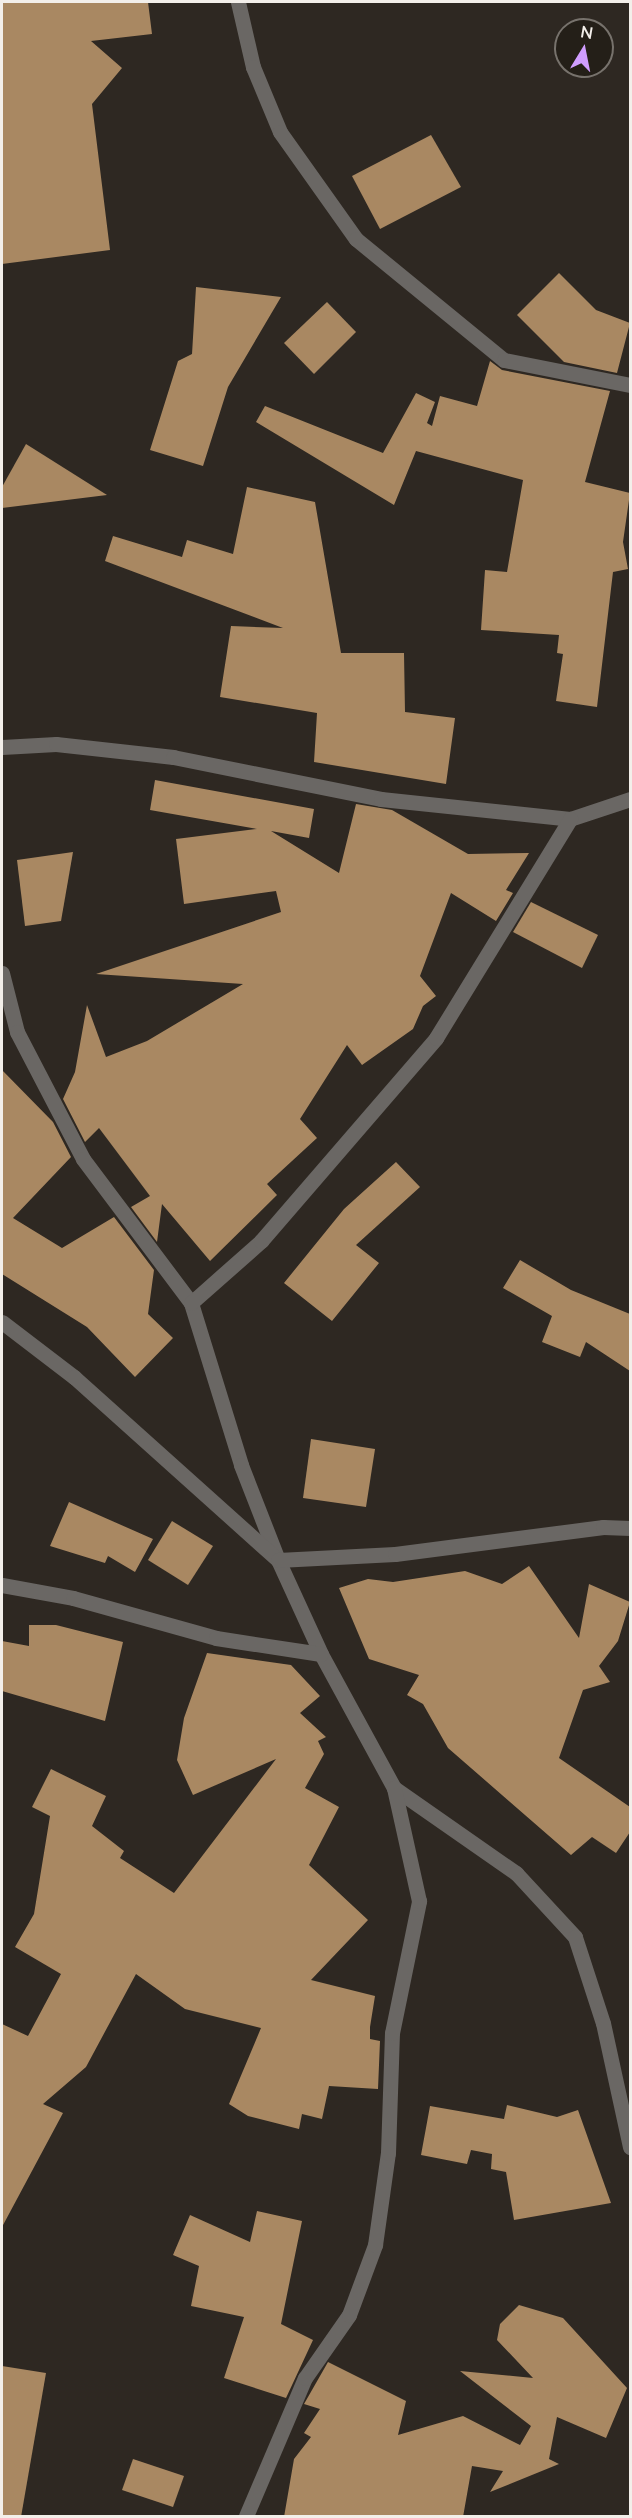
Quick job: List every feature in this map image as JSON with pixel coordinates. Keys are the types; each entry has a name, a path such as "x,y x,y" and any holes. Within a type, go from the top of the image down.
{"street":[{"path":"238,2 253,67 280,132 356,239 504,360 630,385"},
{"path":"2,747 56,744 173,757 381,799 570,819 630,799"},
{"path":"191,1303 269,1233 436,1038 570,819"},
{"path":"2,973 17,1032 83,1159 191,1303 241,1465 278,1560 321,1654 394,1788 419,1901 392,2033 388,2154 375,2246 349,2315 305,2378 246,2517"},
{"path":"2,1322 74,1377 278,1560 395,1554 603,1527 630,1528"},
{"path":"2,1585 73,1598 216,1638 321,1654"},
{"path":"394,1788 516,1873 575,1937 603,2023 630,2147"}],"building":[{"path":"2,2 148,2 152,34 91,41 122,68 92,104 110,250 2,264"},
{"path":"431,135 461,187 380,229 352,176"},
{"path":"559,273 596,310 630,323 617,373 564,362 517,315"},
{"path":"196,287 281,297 228,387 203,466 150,450 178,361 192,354"},
{"path":"327,302 356,332 314,374 284,343"},
{"path":"490,361 502,370 610,391 585,482 630,493 623,542 628,569 613,572 597,707 556,701 563,654 557,653 559,635 481,630 485,570 507,572 523,480 416,451 394,505 256,422 265,406 383,453 416,393 435,402 427,423 432,426 440,396 477,406"},
{"path":"26,444 107,495 2,508 2,487"},
{"path":"247,487 315,502 341,653 404,653 405,712 455,718 446,784 314,762 317,713 220,697 231,626 283,628 105,561 113,536 182,557 187,540 233,554"},
{"path":"155,780 314,809 309,838 271,831 339,873 356,804 392,810 468,854 529,853 506,890 513,893 496,921 451,893 420,976 436,996 423,1006 413,1029 362,1065 347,1045 300,1119 317,1138 267,1184 277,1195 210,1261 162,1204 157,1242 131,1207 150,1196 99,1128 85,1142 63,1099 75,1072 87,1005 106,1057 147,1041 243,984 96,974 281,912 276,891 184,904 176,839 257,829 150,810"},
{"path":"73,852 61,921 25,926 17,860"},
{"path":"531,902 598,935 582,968 513,932"},
{"path":"2,1070 53,1122 71,1157 13,1218 62,1248 114,1217 154,1270 148,1314 173,1338 135,1377 87,1327 2,1274"},
{"path":"396,1162 420,1187 356,1245 379,1263 332,1321 284,1283 344,1209"},
{"path":"520,1260 571,1290 630,1314 630,1371 586,1342 580,1357 542,1342 552,1316 503,1288"},
{"path":"311,1439 375,1449 366,1507 303,1498"},
{"path":"69,1502 153,1539 135,1572 108,1556 105,1563 50,1546"},
{"path":"172,1521 213,1546 188,1585 148,1560"},
{"path":"529,1566 579,1638 589,1584 630,1602 618,1641 599,1666 610,1682 583,1690 559,1758 630,1807 630,1832 616,1853 592,1837 571,1855 448,1748 423,1704 407,1695 419,1675 369,1659 339,1588 368,1579 393,1582 465,1571 502,1584"},
{"path":"29,1625 56,1625 123,1642 105,1721 2,1691 2,1641 29,1646"},
{"path":"207,1653 291,1665 320,1696 300,1713 326,1737 318,1741 324,1754 305,1788 339,1807 309,1865 368,1920 311,1980 375,1996 370,2039 380,2041 378,2089 329,2086 322,2119 302,2114 299,2129 248,2116 229,2104 261,2028 185,2009 136,1974 86,2067 43,2104 63,2113 2,2227 2,2024 28,2036 61,1974 15,1947 34,1914 50,1816 32,1807 51,1769 106,1796 92,1826 124,1851 120,1858 174,1893 276,1759 193,1795 177,1760 184,1718"},
{"path":"507,2105 557,2117 578,2110 611,2203 514,2220 506,2172 491,2169 492,2154 471,2150 467,2164 421,2155 430,2106 504,2119"},
{"path":"257,2211 302,2221 281,2324 313,2340 286,2398 224,2378 244,2317 191,2306 199,2266 173,2255 190,2215 250,2242"},
{"path":"519,2305 563,2318 627,2388 606,2438 557,2417 549,2459 559,2464 490,2492 503,2471 472,2466 463,2517 284,2517 294,2459 311,2437 304,2433 320,2409 304,2404 328,2362 406,2401 398,2435 463,2416 520,2445 531,2426 460,2371 533,2378 497,2340 500,2324"},
{"path":"2,2366 46,2373 21,2517 2,2517"},
{"path":"133,2459 184,2476 173,2507 122,2490"}]}
